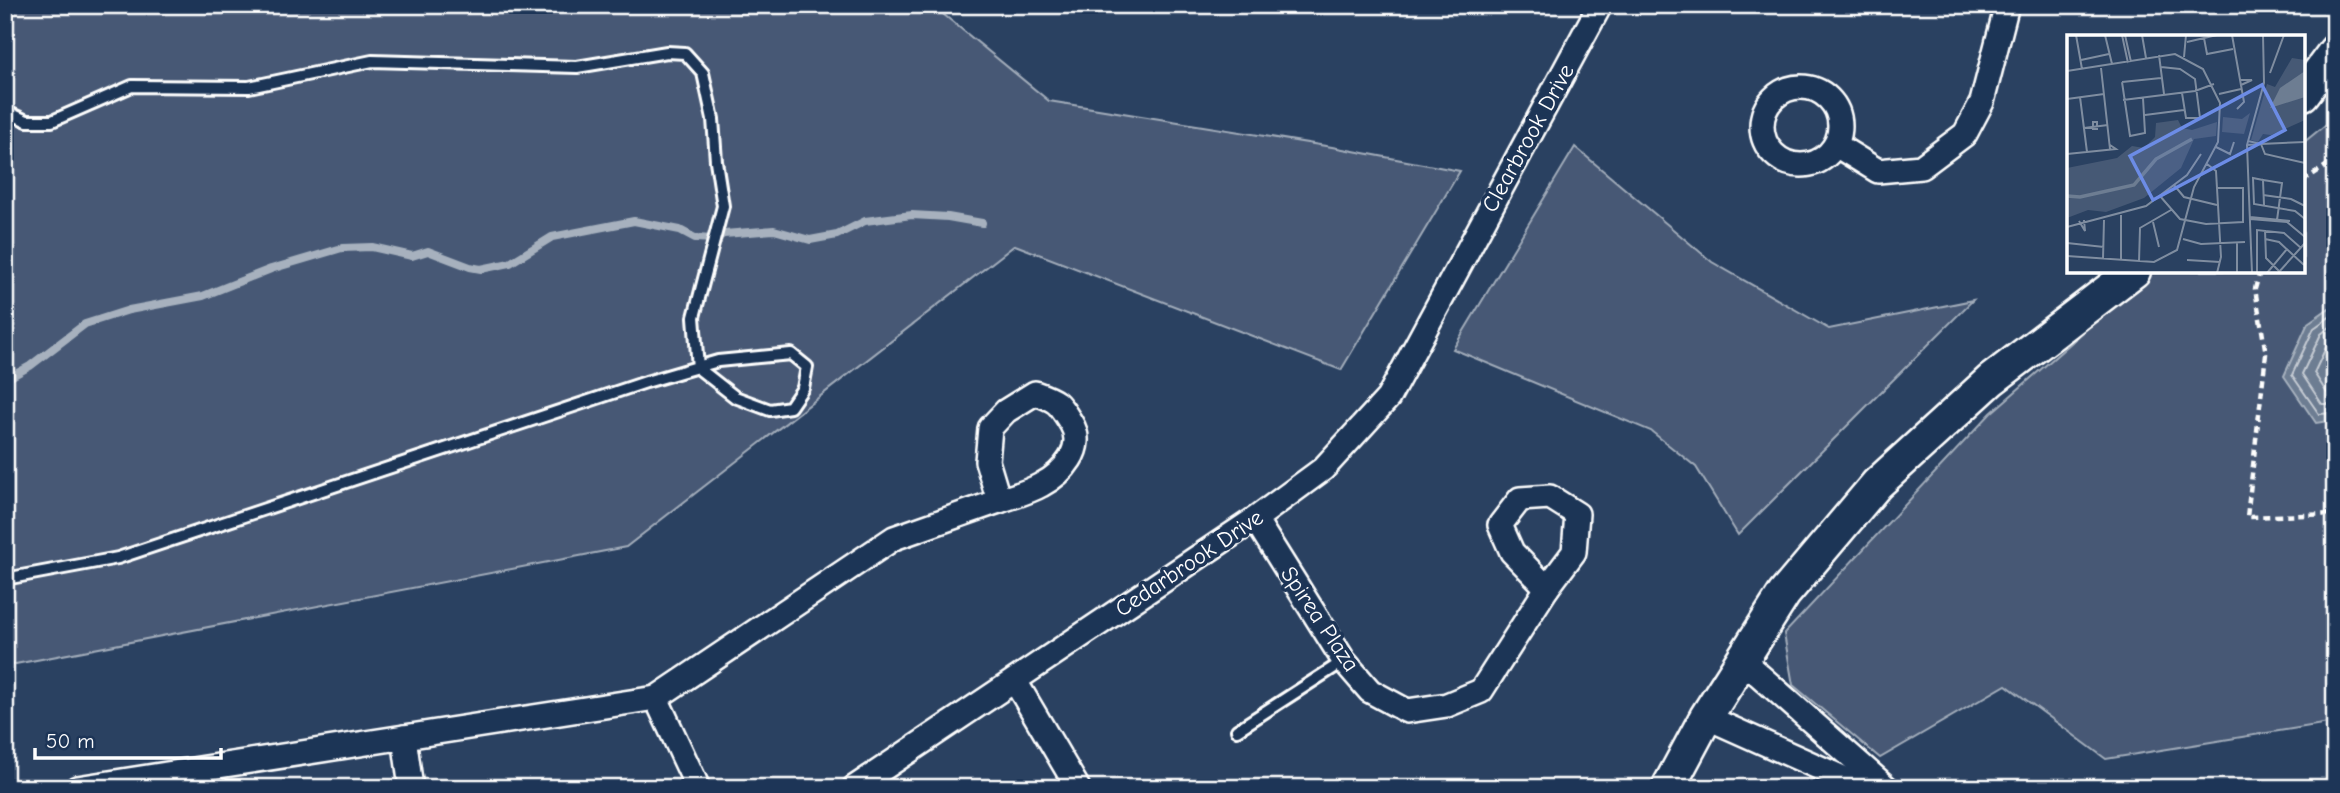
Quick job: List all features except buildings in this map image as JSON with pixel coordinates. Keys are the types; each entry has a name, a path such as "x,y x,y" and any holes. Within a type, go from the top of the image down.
{"street":[{"name":"Clearbrook Drive","path":"1456,271 1601,5"},
{"path":"1836,145 1878,171 1921,167 1965,134 1982,102 2007,5"},
{"path":"2305,91 2335,51"},
{"name":"Cedarbrook Drive","path":"854,788 1255,519 1323,469 1388,398 1456,271"},
{"path":"1668,788 1706,717 1784,594 1877,484 1991,380 2131,273"},
{"path":"77,788 126,784 656,698 894,538 1041,486 1067,466 1076,448 1075,429 1056,401 1035,393 1006,411 989,428 987,461 999,500"},
{"name":"Spirea Plaza","path":"1255,519 1344,661 1370,691 1407,711 1447,705 1481,691 1547,588"},
{"path":"1742,660 1887,788"},
{"path":"1015,681 1078,788"},
{"path":"656,698 698,788"},
{"path":"1706,717 1865,788"},
{"path":"404,737 411,788"}],"lane":[{"path":"5,111 27,121 52,121 132,86 249,87 372,61 577,67 667,52 685,53 703,73 713,118 723,206 694,317 698,368 735,397 770,410 790,407 803,388 807,367 791,354 718,361 698,368 634,386 118,558 5,579"},
{"path":"1237,730 1344,661"}],"path":[{"path":"2305,180 2335,160"},
{"path":"2259,273 2255,289 2266,354 2247,517 2335,514"}],"shaded area":[{"path":"5,5 932,5 1049,101 1332,147 1460,171 1341,370 1015,245 626,547 5,666"},
{"path":"2335,117 2335,722 2106,759 2006,685 1880,758 1793,685 1784,634 1991,413 2151,273 2305,273 2305,141"},
{"path":"1575,147 1712,262 1829,329 1973,300 1738,535 1696,467 1651,431 1453,349"}],"water":[{"path":"2335,304 2335,420 2316,423 2284,376 2308,323"}],"waterway":[{"path":"5,380 30,366 85,324 129,310 203,296 271,269 342,248 372,247 412,256 428,251 481,269 510,263 552,237 634,221 680,230 695,238 714,239 724,234 774,230 810,240 837,235 865,221 912,215 948,217 982,223"}]}
